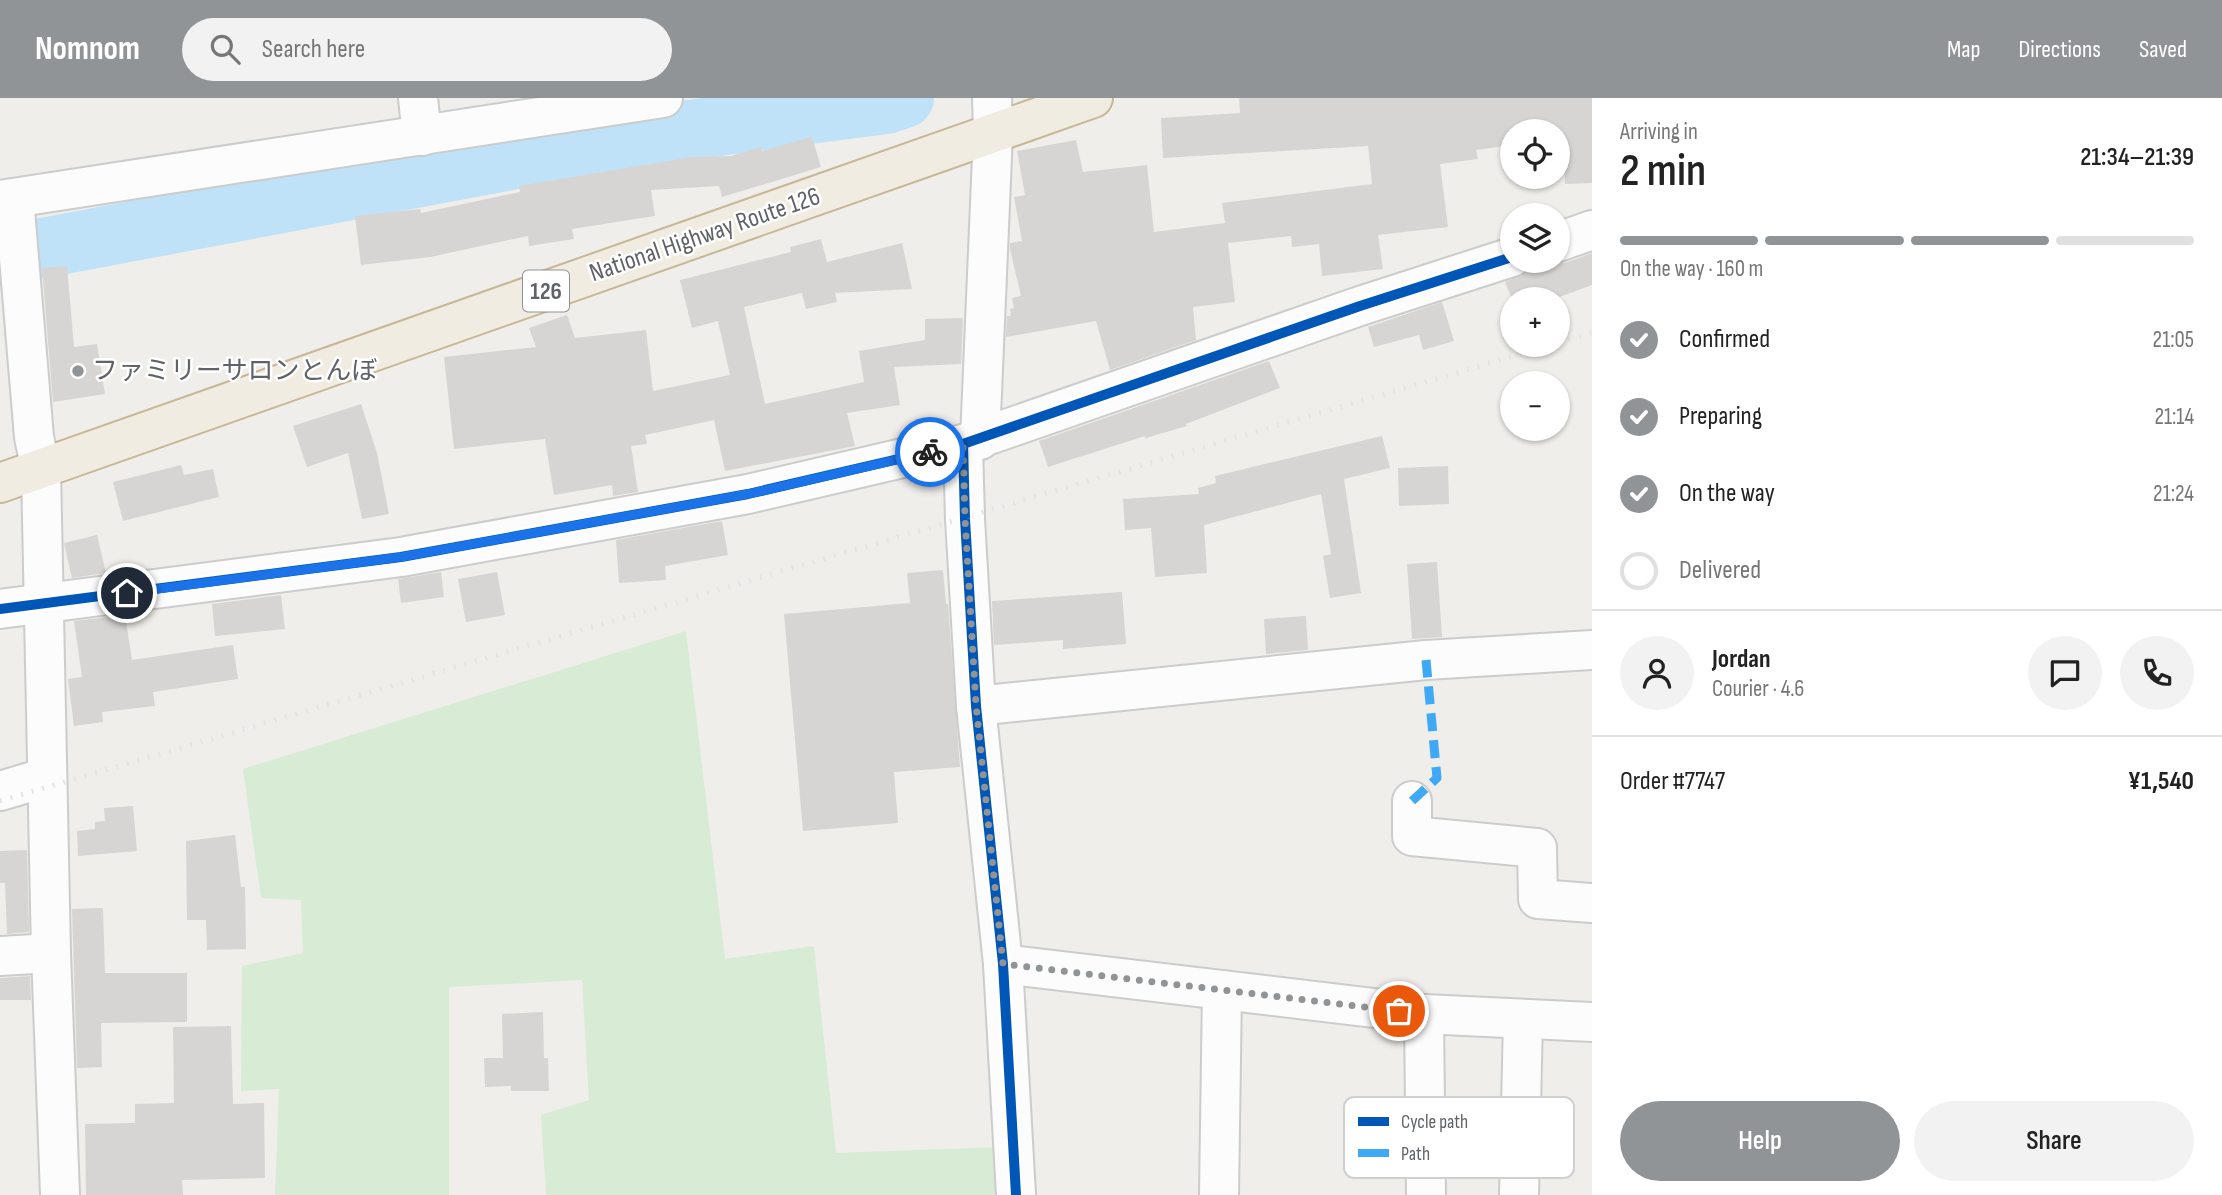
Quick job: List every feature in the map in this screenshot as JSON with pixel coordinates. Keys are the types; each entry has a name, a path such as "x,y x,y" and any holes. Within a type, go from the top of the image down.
{"highway":[{"name":"National Highway Route 126","path":"0,483 992,116 1093,98"}],"street":[{"path":"418,98 422,136"},
{"path":"60,1195 51,953 41,470 34,438 7,199 663,98"},
{"path":"992,116 965,519 976,705 1003,964 1016,1195"},
{"path":"1570,238 1592,230"},
{"path":"0,609 401,557 748,494 972,442 1360,306 1500,261"},
{"path":"976,705 1412,662 1592,650"},
{"path":"0,791 47,777"},
{"path":"1412,801 1412,836 1537,848 1538,899 1592,903"},
{"path":"0,956 51,953"},
{"path":"1003,964 1424,1014 1592,1021"},
{"path":"1219,1195 1222,990"},
{"path":"1424,1014 1425,1097"},
{"path":"1521,1097 1523,1019"}],"green space":[{"path":"686,631 725,959 814,946 836,1153 1001,1147 998,1195 546,1195 541,1115 589,1100 582,980 449,987 449,1195 275,1195 279,1089 241,1091 242,966 303,953 301,900 261,898 243,769"}],"building":[{"path":"1239,98 1592,98 1592,183 1570,184 1570,119 1500,119 1500,147 1476,150 1478,159 1440,164 1448,227 1378,235 1383,269 1322,276 1319,244 1292,247 1291,236 1228,243 1235,302 1193,307 1196,340 1110,370 1096,321 1006,337 1007,316 1011,316 1010,309 1014,308 1012,298 1021,296 1010,249 1010,243 1022,241 1014,197 1025,195 1017,151 1076,140 1083,172 1147,165 1154,232 1225,223 1222,203 1372,184 1368,146 1163,158 1161,118 1240,113"},
{"path":"812,137 821,167 722,197 719,186 651,190 655,216 572,229 574,239 529,246 528,236 430,257 361,265 355,216 420,209 421,213 520,192 519,186 692,157 731,156 761,147 762,151"},
{"path":"821,239 827,262 902,243 912,289 835,293 837,302 806,309 802,293 744,307 765,404 864,382 859,351 925,340 925,319 963,318 961,364 894,367 900,405 847,413 855,446 725,471 714,420 645,435 647,444 631,446 638,492 613,496 612,485 554,495 545,439 454,449 444,357 536,347 529,328 567,315 575,338 646,330 653,391 730,375 718,321 692,328 680,280 791,252 790,247"},
{"path":"1592,253 1592,285 1570,293 1570,287 1507,287 1505,282 1526,273 1570,273 1570,261"},
{"path":"67,266 74,347 97,344 105,394 53,402 42,268"},
{"path":"1442,302 1454,341 1423,350 1419,335 1374,347 1368,327"},
{"path":"1269,361 1280,388 1186,424 1187,426 1146,438 1145,436 1048,467 1039,441"},
{"path":"361,404 377,453 389,514 362,519 348,453 307,467 293,426"},
{"path":"1382,436 1390,468 1344,479 1361,593 1330,598 1323,556 1331,554 1321,494 1204,525 1207,573 1155,577 1151,528 1125,530 1123,499 1199,494 1198,488 1216,483 1215,476"},
{"path":"181,465 184,475 213,469 219,497 123,521 113,482"},
{"path":"1448,466 1449,504 1399,506 1398,468"},
{"path":"722,521 728,555 665,566 666,580 619,583 616,540"},
{"path":"97,535 106,573 72,578 64,543"},
{"path":"1437,562 1442,637 1412,639 1407,564"},
{"path":"943,570 960,767 894,772 898,823 803,831 784,614 910,603 907,573"},
{"path":"441,572 444,597 401,603 398,579"},
{"path":"497,572 505,615 466,622 458,579"},
{"path":"1122,592 1126,644 1063,649 1063,640 994,645 992,601"},
{"path":"281,595 285,629 215,636 212,604"},
{"path":"125,615 132,660 233,645 238,679 153,692 155,706 102,712 103,722 74,726 68,679 82,677 74,621"},
{"path":"1306,616 1308,650 1266,654 1264,619"},
{"path":"133,806 137,851 78,856 77,831 95,829 95,822 105,821 104,808"},
{"path":"235,835 241,887 245,887 246,949 207,950 206,920 187,920 186,841"},
{"path":"27,850 29,932 7,934 5,883 0,883 0,851"},
{"path":"103,908 105,973 187,973 187,1022 101,1023 102,1067 77,1068 72,909"},
{"path":"30,976 31,1000 0,1000 0,978"},
{"path":"543,1012 544,1058 548,1058 549,1091 511,1091 511,1086 485,1087 484,1058 503,1058 502,1014"},
{"path":"231,1026 233,1104 264,1103 265,1178 182,1180 183,1195 86,1195 85,1124 135,1123 135,1104 174,1103 173,1027"}],"waterway":[{"path":"0,256 628,138 886,104 904,98"}],"railway":[{"path":"1570,339 1592,333"},
{"path":"0,801 1510,357"}],"marked path":[{"path":"1412,801 1437,778 1426,660"}],"cycle path":[{"path":"0,609 401,557 748,494 963,444 1360,306 1500,261"},
{"path":"963,444 976,706 1003,964 1016,1195"}],"way so far":[{"path":"930,452 963,444 976,705 1003,964 1399,1011"}],"place":[{"name":"ファミリーサロンとんぼ","path":"78,371"}],"route":[{"path":"127,593 401,557 748,494 930,452"}]}
